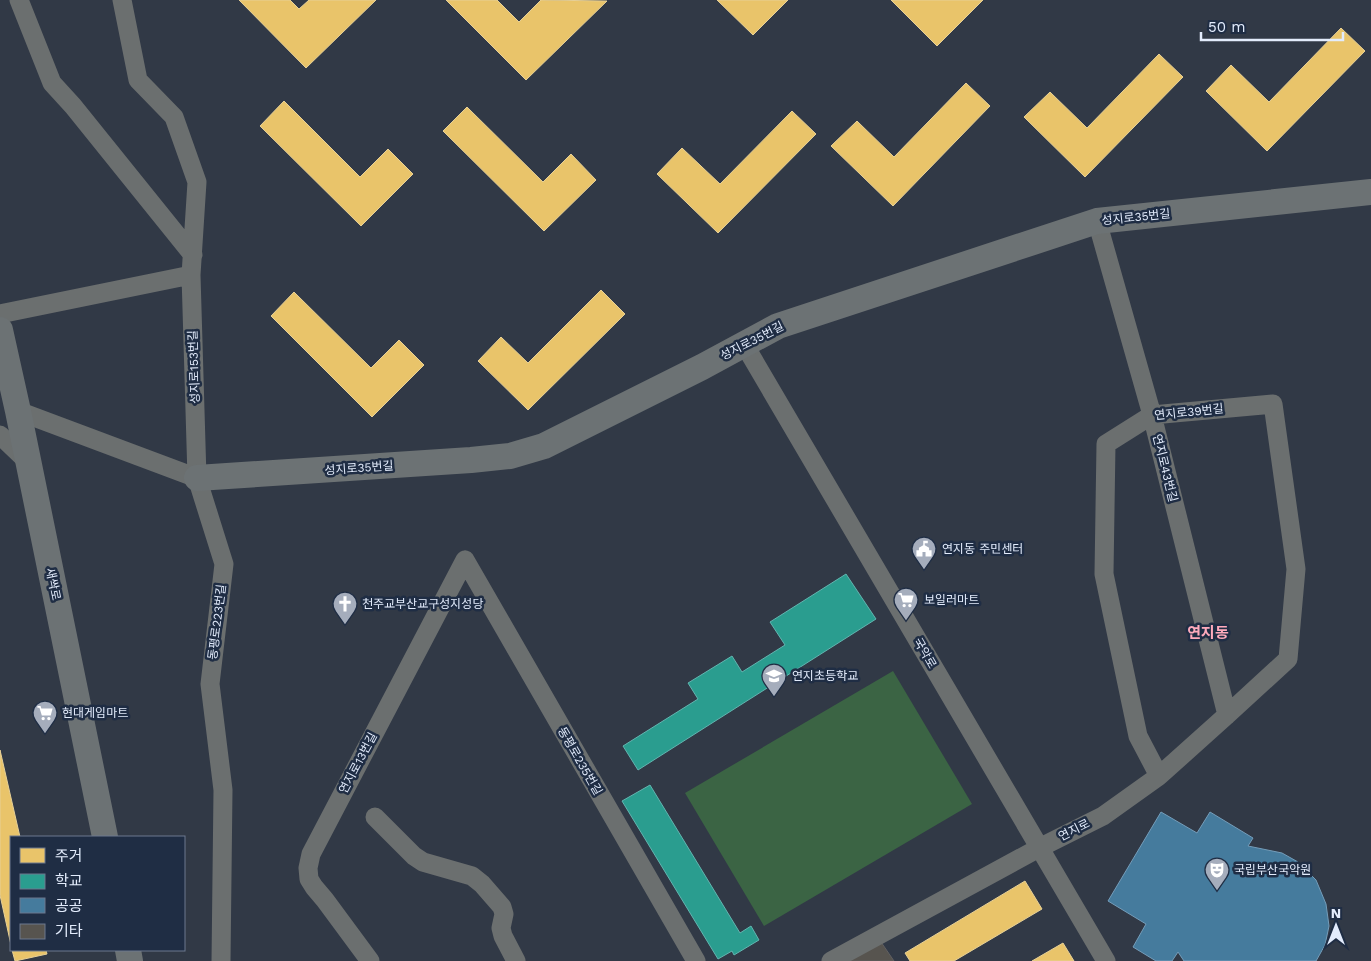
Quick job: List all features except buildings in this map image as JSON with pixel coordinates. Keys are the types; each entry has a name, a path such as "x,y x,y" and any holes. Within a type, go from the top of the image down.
{"street":[{"path":"19,0 52,83 73,106 193,256"},
{"name":"성지로153번길","path":"122,0 138,80 174,118 198,182 191,275 197,478"},
{"name":"성지로35번길","path":"197,478 510,456 544,446 702,367 778,326 1097,221 1371,192"},
{"name":"연지로43번길","path":"1097,221 1152,415 1228,715"},
{"path":"0,314 191,275"},
{"name":"새싹로","path":"0,330 105,836"},
{"name":"국악로","path":"744,344 1106,961"},
{"name":"연지로39번길","path":"1159,776 1138,736 1104,574 1106,444 1152,415 1273,404 1296,569 1288,659"},
{"path":"18,411 197,478"},
{"path":"0,435 28,462"},
{"name":"동평로223번길","path":"197,478 224,564 210,684 222,790 221,961"},
{"name":"연지로13번길","path":"370,961 314,887 308,868 310,854 465,560"},
{"name":"동평로235번길","path":"465,560 696,961"},
{"name":"연지로","path":"831,961 1039,848 1103,816 1159,776 1288,659"},
{"path":"375,817 422,862 472,876 482,884 502,907 504,914 501,928 503,936 516,961"}],"green space":[{"path":"893,671 972,804 764,926 685,793"}],"place":[{"name":"연지동 주민센터","path":"924,570"},
{"name":"보일러마트","path":"906,621"},
{"name":"천주교부산교구성지성당","path":"345,625"},
{"name":"연지초등학교","path":"774,697"},
{"name":"현대게임마트","path":"45,734"},
{"name":"국립부산국악원","path":"1217,891"}],"district":[{"name":"연지동","path":"1208,633"}]}
